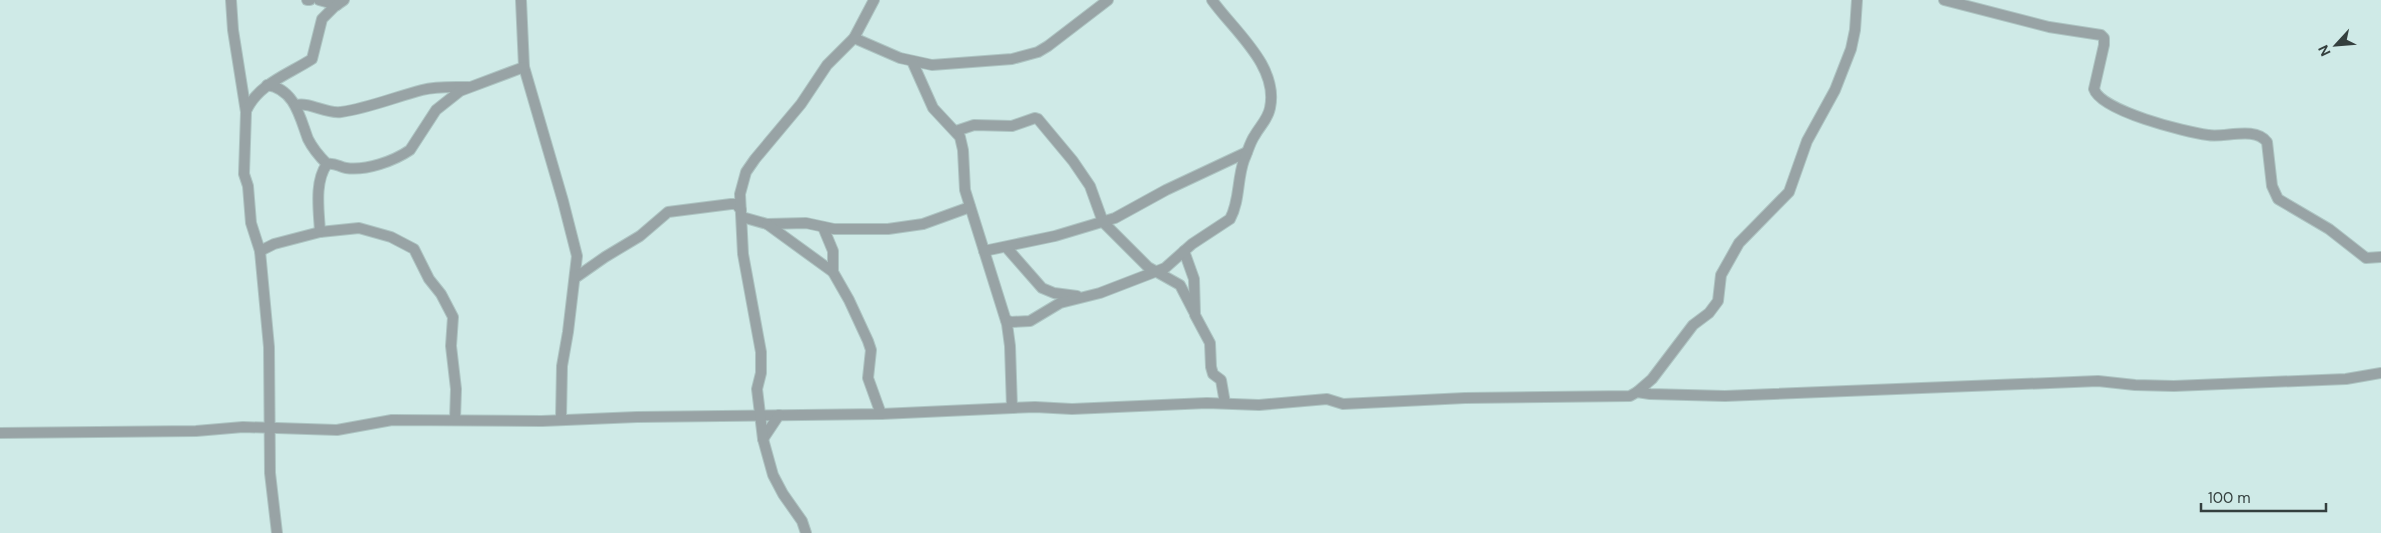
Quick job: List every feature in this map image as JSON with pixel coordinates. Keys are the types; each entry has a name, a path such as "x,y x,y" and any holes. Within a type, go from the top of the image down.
{"street":[{"path":"231,0 233,30 246,112 244,174 248,186 251,223 260,251 269,346 270,473 277,533"},
{"path":"319,0 341,2"},
{"path":"521,0 524,67 576,247 575,278 562,366 561,420"},
{"path":"806,533 802,522 773,475 763,439 758,389 761,372 761,352 743,254 742,184 755,159 801,104 827,65 854,38 871,9 874,0"},
{"path":"854,38 900,58 932,65 1012,59 1038,52 1108,0"},
{"path":"1006,320 1011,322 1030,321 1060,303 1100,293 1164,268 1184,251 1230,219 1241,169 1270,110 1269,87 1257,56 1250,44 1231,25 1212,0"},
{"path":"0,433 271,427 337,430 386,420 561,420 881,414 1012,408 1072,409 1154,404 1225,403 1259,405 1327,399 1343,404 1465,398 1630,396 1652,379 1693,325 1710,313 1718,301 1721,275 1739,243 1789,192 1807,140 1835,90 1851,49 1856,30 1857,0"},
{"path":"1944,0 2049,27 2101,35 2104,38 2104,44 2094,89 2099,98 2138,117 2170,128 2210,136 2232,134 2261,136 2267,142 2272,186 2278,199 2329,229 2366,258 2381,257"},
{"path":"246,112 255,96 267,85 312,59 322,19 341,2"},
{"path":"912,61 933,108 960,137 963,150 966,190 970,207 1006,320 1010,346 1012,408"},
{"path":"296,105 302,104 329,113 340,112 422,90 468,86 524,67"},
{"path":"267,85 278,89 296,105 309,140 315,151 327,164"},
{"path":"327,164 333,163 356,168 377,164 403,154 411,147 436,110 468,86"},
{"path":"956,131 974,125 1012,126 1035,118 1038,119 1064,150 1090,186 1104,222 1155,272 1180,285 1204,335 1210,343 1211,367 1213,374 1221,380 1225,403"},
{"path":"984,250 1056,236 1104,222 1248,152"},
{"path":"320,232 319,192 322,173 327,164"},
{"path":"575,278 605,256 640,236 668,212 736,204 742,213 767,224 832,272 849,300 868,341 871,350 868,378 881,414"},
{"path":"767,224 806,223 823,227 879,229 912,226 936,220 970,207"},
{"path":"823,227 833,251 832,272"},
{"path":"260,251 274,244 320,232 359,228 367,229 402,242 417,252 429,280 441,294 453,317 451,346 456,389 455,420"},
{"path":"1006,247 1042,288 1054,293 1082,297"},
{"path":"1184,251 1194,279 1194,312"},
{"path":"1637,392 1725,396 2098,381 2165,386 2346,379 2381,374"},
{"path":"1650,394 1652,379"},
{"path":"763,439 779,415"}]}
